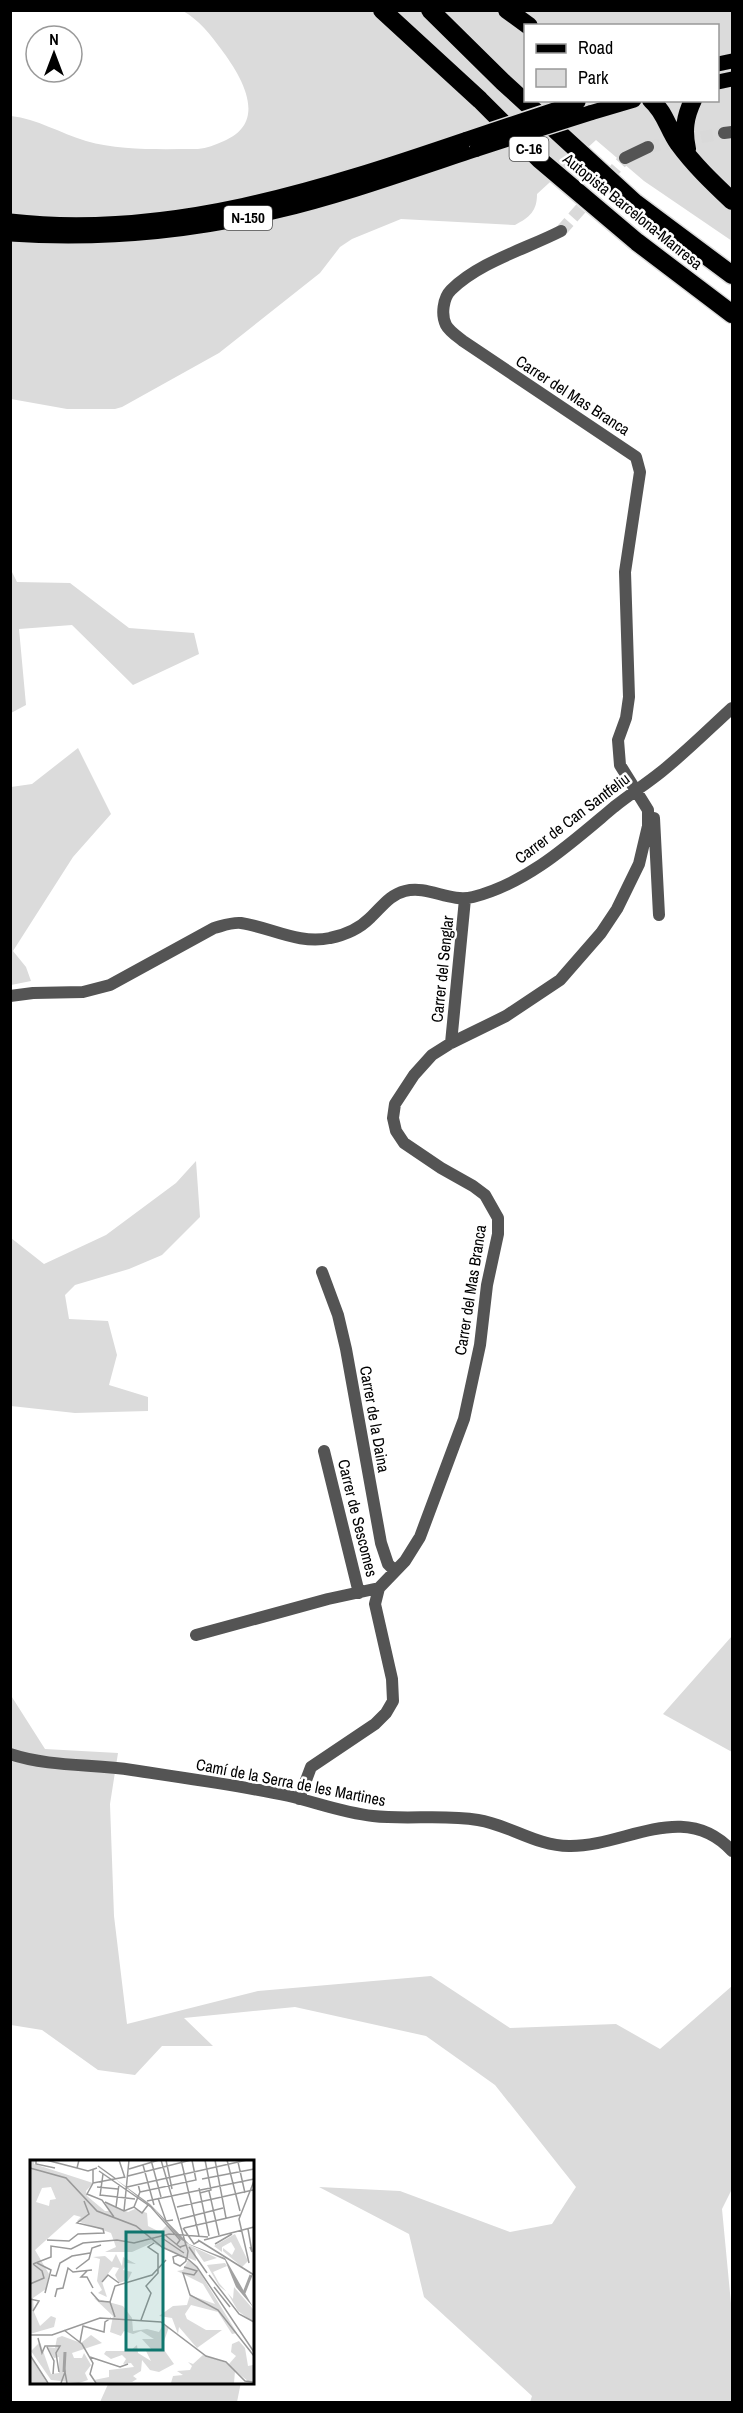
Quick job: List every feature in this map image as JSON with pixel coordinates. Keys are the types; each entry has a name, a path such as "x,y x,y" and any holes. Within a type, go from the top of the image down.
{"highway":[{"name":"Autopista Barcelona-Manresa","path":"382,10 480,100 540,160 684,279 732,314"},
{"name":"C-16","path":"430,10 502,82 634,202 732,275"},
{"path":"507,10 525,24"},
{"path":"653,102 658,106 678,143 704,175 732,201"},
{"path":"688,153 684,123 692,102"},
{"path":"684,279 719,316 732,325"}],"main road":[{"name":"N-150","path":"10,234 57,237 166,231 278,211 350,191 584,104 609,102"},
{"name":"N-150","path":"10,221 55,224 112,223 165,219 218,211 320,187 472,144"}],"street":[{"path":"625,158 648,147"},
{"name":"Carrer del Mas Branca","path":"561,231 491,263 450,291 444,301 446,325 463,341 636,457 640,472 625,572 629,697 626,718 618,740 620,765 654,819 659,915"},
{"name":"Carrer de Can Santfeliu","path":"465,899 514,882 544,864 635,790 660,773 732,708"},
{"name":"Carrer del Mas Branca","path":"379,1588 405,1561 420,1537 464,1419 480,1345 487,1285 498,1234 498,1218 485,1195 404,1143 396,1131 393,1118 394,1104 414,1075 432,1055 535,999 560,980 578,962 601,933 630,886 645,844 648,810"},
{"path":"10,996 83,992 110,985 214,928 229,924 239,923 292,937 320,940 354,930 369,919 390,897 407,890 419,890 465,899"},
{"name":"Carrer del Senglar","path":"451,1043 465,899"},
{"name":"Carrer de la Daina","path":"322,1272 338,1315 346,1349 381,1543 388,1564 394,1571"},
{"name":"Carrer de Sescomes","path":"324,1451 359,1593"},
{"path":"196,1635 379,1588 375,1604 392,1678 393,1701 386,1713 375,1724 311,1767 299,1799"},
{"name":"Camí de la Serra de les Martines","path":"10,1754 78,1766 129,1770 299,1799 335,1810 374,1816 478,1820 495,1824 537,1842 570,1846 647,1830 701,1828 713,1834 732,1851"}],"green space":[{"path":"183,11 732,11 732,241 644,181 596,140 537,194 534,209 529,216 515,225 401,219 352,239 340,247 320,273 219,353 122,407 67,409 11,399 11,116 39,123 86,141 113,146 141,149 198,149 224,141 238,133 245,123 248,111 247,98 243,85 229,60 199,23"},
{"path":"11,570 17,582 70,583 129,628 194,633 199,654 133,685 72,625 19,629 26,705 11,713"},
{"path":"78,748 111,814 73,857 13,951 26,967 31,981 11,985 11,787 32,784"},
{"path":"196,1161 200,1217 162,1255 129,1269 75,1285 65,1295 69,1319 108,1321 117,1355 109,1385 148,1397 148,1411 75,1413 11,1406 11,1238 44,1264 106,1235 176,1183"},
{"path":"732,1636 732,1752 663,1714"},
{"path":"10,1694 45,1749 118,1753 110,1804 114,1916 127,2024 258,1991 431,1976 510,2028 616,2024 660,2049 732,1986 732,2189 722,2209 732,2314 732,2402 530,2402 532,2396 424,2297 409,2234 319,2187 400,2191 510,2232 552,2224 576,2187 495,2085 426,2036 295,2007 184,2018 213,2046 162,2046 135,2075 98,2070 42,2030 11,2025"},
{"path":"109,2383 241,2383 237,2402 100,2402"}],"tunnel":[{"path":"648,147 724,133"},
{"path":"561,231 625,158"}]}
